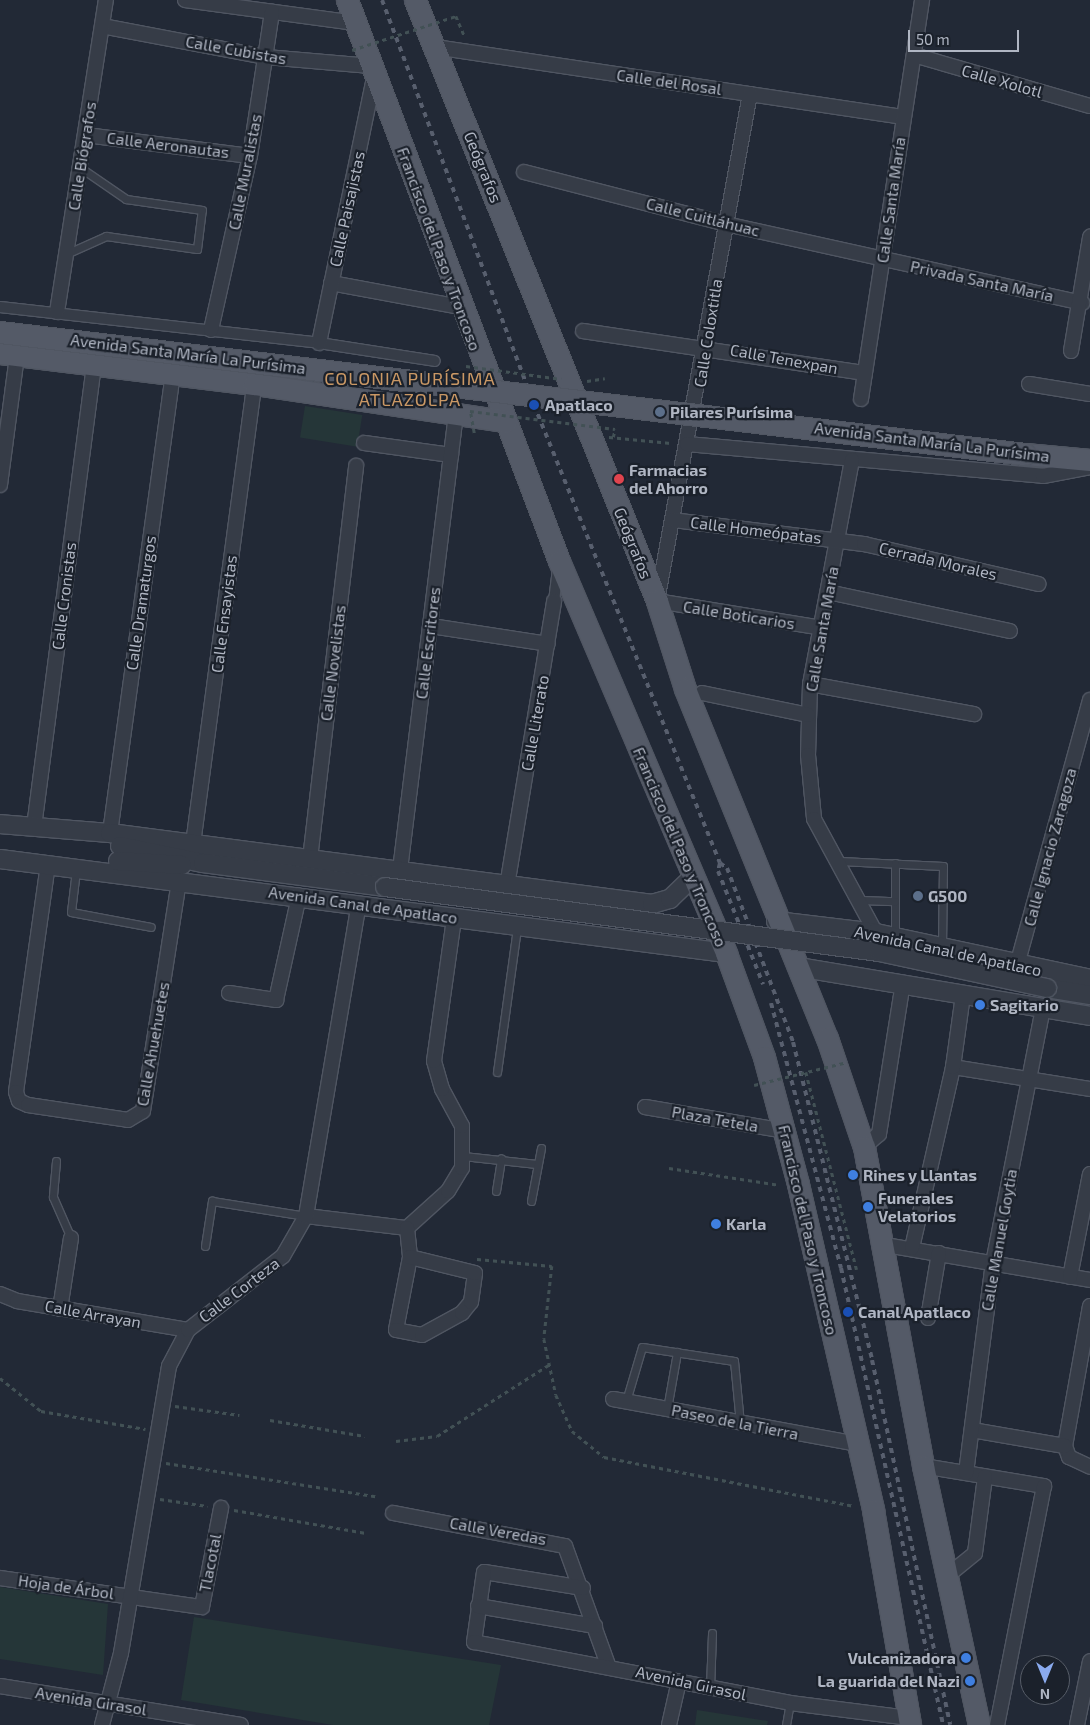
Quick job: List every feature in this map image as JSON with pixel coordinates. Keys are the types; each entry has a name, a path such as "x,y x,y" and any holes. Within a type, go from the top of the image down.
{"main road":[{"name":"Francisco del Paso y Troncoso","path":"347,0 461,307 559,561 726,953 786,1131 873,1510 909,1721"},
{"name":"Geógrafos","path":"415,0 657,601 685,689 776,921"},
{"name":"Avenida Santa María La Purísima","path":"0,332 1025,454 1090,460"},
{"path":"8,354 254,384 506,422"},
{"path":"776,921 798,967 864,1147 880,1244 923,1466 979,1725"}],"street":[{"name":"Calle Biógrafos","path":"57,312 106,0"},
{"path":"185,0 215,2 355,23"},
{"name":"Calle Santa María","path":"861,405 922,0"},
{"name":"Calle Muralistas","path":"211,330 250,156 272,12"},
{"name":"Calle Cubistas","path":"102,26 266,57 373,70"},
{"name":"Calle del Rosal","path":"435,47 904,117"},
{"name":"Calle Xolotl","path":"914,55 1090,106"},
{"name":"Calle Paisajistas","path":"319,343 373,70"},
{"name":"Calle Coloxtitla","path":"657,601 750,94"},
{"name":"Calle Aeronautas","path":"86,135 250,156"},
{"name":"Calle Cuitláhuac","path":"524,172 726,224 883,259"},
{"path":"1071,351 1082,303 1090,238"},
{"name":"Privada Santa María","path":"883,259 1082,303"},
{"path":"331,283 461,307"},
{"path":"0,307 319,343 435,361"},
{"name":"Calle Tenexpan","path":"583,330 704,346 865,373"},
{"path":"0,485 8,354"},
{"name":"Calle Cronistas","path":"34,827 94,364"},
{"name":"Calle Dramaturgos","path":"110,833 172,373"},
{"name":"Calle Ensayistas","path":"193,844 254,384"},
{"path":"1029,384 1090,394"},
{"name":"Calle Escritores","path":"400,870 456,415"},
{"path":"364,443 451,455"},
{"name":"Avenida Santa María La Purísima","path":"687,444 1043,476 1090,467"},
{"name":"Calle Santa María","path":"852,460 810,684 808,715 814,819 861,900 869,932"},
{"name":"Calle Novelistas","path":"310,859 356,466"},
{"name":"Calle Homeópatas","path":"673,520 838,540"},
{"name":"Cerrada Morales","path":"838,540 1038,584"},
{"name":"Calle Literato","path":"507,886 548,644 559,561"},
{"path":"828,592 1010,631"},
{"name":"Calle Boticarios","path":"657,601 821,628"},
{"path":"431,626 548,644"},
{"path":"810,684 974,714"},
{"path":"702,693 808,715"},
{"name":"Calle Ignacio Zaragoza","path":"1017,965 1090,700"},
{"path":"0,824 110,833 652,904 670,899 693,877"},
{"path":"71,830 94,842 203,863 880,952 1047,988 1090,995"},
{"path":"52,865 73,857 171,866 203,863"},
{"name":"Avenida Canal de Apatlaco","path":"0,859 179,880 517,927 726,953"},
{"name":"Calle Ahuehuetes","path":"52,865 16,1092 19,1101 28,1105 128,1120 144,1110 179,880"},
{"path":"229,993 276,1000 299,896"},
{"path":"619,900 629,912 630,922 620,940"},
{"name":"Calle Corteza","path":"102,1725 131,1596 156,1431 169,1366 188,1330 283,1256 306,1216 359,904"},
{"path":"306,1216 407,1228 448,1191 462,1168 462,1126 442,1089 434,1061 454,918"},
{"name":"Avenida Canal de Apatlaco","path":"776,921 869,932 1090,980"},
{"path":"846,972 838,961 839,950 850,937 869,932"},
{"path":"798,967 846,972 963,995 1090,1016"},
{"path":"864,1147 879,1134 903,983"},
{"path":"912,1248 953,1067 963,995"},
{"name":"Calle Manuel Goytia","path":"966,1473 992,1263 1044,1009"},
{"path":"953,1067 1090,1089"},
{"name":"Plaza Tetela","path":"645,1107 786,1131"},
{"path":"1070,1277 1090,1174"},
{"path":"407,1228 410,1257 396,1330 422,1335 462,1314 471,1302 475,1273 410,1257"},
{"path":"60,1309 71,1238"},
{"path":"880,1244 1090,1280"},
{"path":"928,1318 939,1253"},
{"name":"Calle Arrayan","path":"0,1294 60,1309 188,1330"},
{"path":"1085,1466 1069,1457 1064,1446 1090,1306"},
{"name":"Paseo de la Tierra","path":"619,1400 857,1444"},
{"path":"972,1430 1064,1446"},
{"path":"923,1466 1044,1486 997,1725"},
{"path":"948,1576 975,1552 985,1477"},
{"name":"Tlacotal","path":"131,1596 202,1607 221,1508"},
{"name":"Calle Veredas","path":"393,1513 565,1546 583,1588 608,1665"},
{"path":"583,1588 484,1572 478,1606 595,1626"},
{"name":"Hoja de Árbol","path":"0,1578 131,1596"},
{"name":"Avenida Girasol","path":"478,1606 474,1642 608,1665 710,1688 790,1703 909,1721"},
{"path":"1077,1725 1090,1661"},
{"path":"669,1725 679,1681"},
{"name":"Avenida Girasol","path":"0,1686 214,1723 241,1725"}],"lane":[{"path":"66,254 106,236 197,249 202,210 126,199 81,168"},
{"path":"840,861 944,866 942,948"},
{"path":"895,863 895,938"},
{"path":"77,868 71,912 151,927"},
{"path":"861,900 895,901"},
{"path":"497,1072 517,927"},
{"path":"531,1202 541,1148"},
{"path":"463,1156 501,1158 537,1164"},
{"path":"496,1191 501,1158"},
{"path":"56,1161 53,1196 71,1238"},
{"path":"205,1246 212,1202 306,1216"},
{"path":"619,1400 642,1347 734,1361 740,1423"},
{"path":"667,1409 677,1352"},
{"path":"710,1688 712,1633"},
{"path":"786,1725 790,1703"}],"path":[{"path":"352,50 456,16 472,53"},
{"path":"466,366 567,380"},
{"path":"586,381 605,378"},
{"path":"474,433 470,411 614,429 613,438"},
{"path":"590,436 687,444"},
{"path":"754,1085 847,1062"},
{"path":"806,1072 857,1270"},
{"path":"669,1168 798,1184"},
{"path":"396,1441 437,1436 550,1364"},
{"path":"0,1378 41,1411 156,1431"},
{"path":"161,1404 239,1415"},
{"path":"270,1420 365,1436"},
{"path":"152,1461 375,1496"},
{"path":"146,1496 366,1532"}],"shaded area":[{"path":"305,406 362,415 357,447 300,438"},
{"path":"0,1587 108,1604 103,1675 0,1659"},
{"path":"194,1617 501,1665 489,1725 333,1725 181,1700"},
{"path":"697,1710 768,1721 767,1725 695,1725"}],"railway":[{"path":"382,0 534,405 720,863 727,868 793,1042 872,1360 950,1725"},
{"path":"720,863 718,871 763,984"},
{"path":"771,1003 841,1268 943,1725"}],"place":[{"name":"Apatlaco","path":"534,405"},
{"name":"Pilares Purísima","path":"660,412"},
{"name":"Farmacias del Ahorro","path":"619,479"},
{"name":"G500","path":"918,896"},
{"name":"Sagitario","path":"980,1005"},
{"name":"Rines y Llantas","path":"853,1175"},
{"name":"Funerales Velatorios","path":"868,1207"},
{"name":"Karla","path":"716,1224"},
{"name":"Canal Apatlaco","path":"848,1312"},
{"name":"Vulcanizadora","path":"966,1658"},
{"name":"La guarida del Nazi","path":"970,1681"}],"district":[{"name":"COLONIA PURÍSIMA ATLAZOLPA","path":"410,389"}]}
